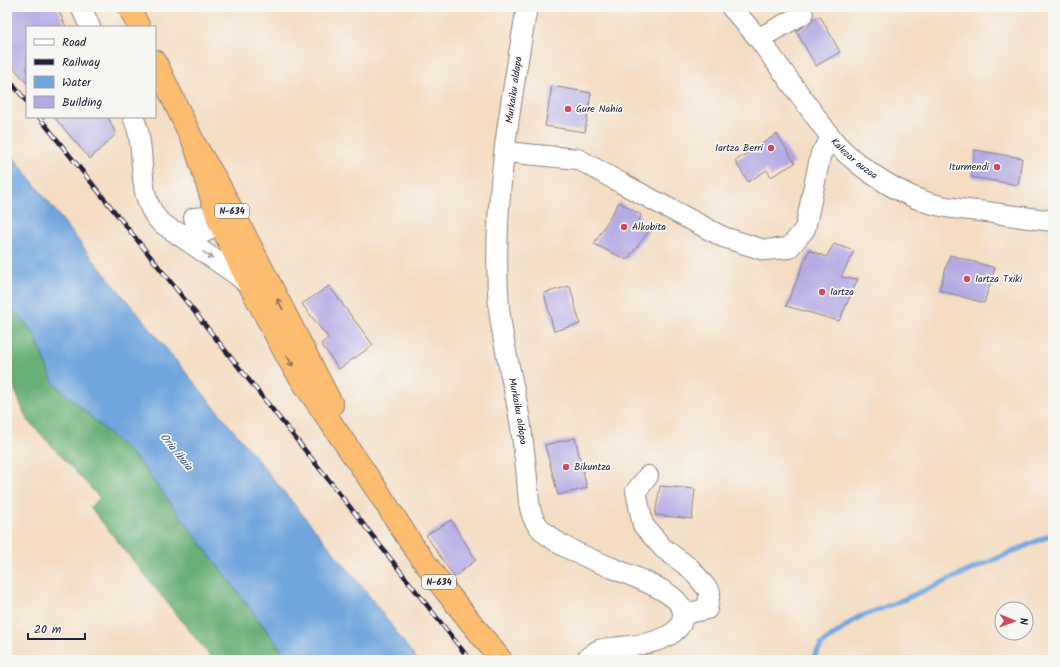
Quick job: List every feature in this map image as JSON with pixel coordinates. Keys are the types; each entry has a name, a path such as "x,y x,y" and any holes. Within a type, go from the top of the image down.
{"highway":[{"path":"129,7 138,26"},
{"name":"N-634","path":"156,63 258,282 375,487 429,568 501,660"},
{"name":"N-634","path":"213,185 218,219 226,223 233,232 258,282"}],"street":[{"path":"81,7 90,26"},
{"name":"Murkaiku aldapa","path":"527,7 505,152 496,253 499,309 519,419 532,516 541,530 554,540 605,566 660,588 674,597 682,607 684,614"},
{"name":"Kalezar auzoa","path":"731,7 759,39 832,139 842,151 864,168 919,200 946,207 1045,220 1044,229 1053,236"},
{"path":"759,39 803,14"},
{"path":"134,118 138,126 143,183 148,204 154,215 169,228 237,275 258,282"},
{"path":"505,152 578,159 723,237 764,250 789,248 805,229 821,153 832,139"},
{"path":"169,228 194,218 202,209 213,185"},
{"path":"169,228 184,234 203,234 212,228 218,219 207,217 194,218"},
{"path":"586,660 600,650 645,644 665,639 677,629 684,614 707,608 710,592 691,569 663,548 643,525 636,491 648,476"}],"green space":[{"path":"7,303 34,333 53,382 137,459 289,660 213,660 90,507 100,498 26,418 7,369"}],"water":[{"name":"Oria ibaia","path":"7,149 95,262 367,593 417,660 289,660 137,459 53,382 34,333 7,303"}],"building":[{"path":"7,7 57,7 66,26 26,26 26,83 7,59"},
{"path":"820,16 840,52 816,66 796,31"},
{"name":"Gure Nahia","path":"552,86 591,93 585,132 545,126"},
{"path":"55,118 108,118 116,134 90,159"},
{"name":"Iartza Berri","path":"777,134 795,163 771,177 767,170 748,182 735,161"},
{"name":"Iturmendi","path":"975,150 1022,158 1018,185 971,177"},
{"name":"Alkobita","path":"619,202 641,215 638,224 649,231 627,260 594,244"},
{"name":"Iartza","path":"834,244 854,251 841,277 858,279 839,321 786,306 809,250 826,257"},
{"name":"Iartza Txiki","path":"950,255 995,268 984,303 939,290"},
{"path":"329,286 373,345 339,369 321,344 328,338 302,304"},
{"path":"570,286 580,324 554,331 544,293"},
{"name":"Bikuntza","path":"575,438 587,488 558,495 545,445"},
{"path":"660,486 695,489 692,519 655,515"},
{"path":"451,520 476,560 454,577 426,535"}],"waterway":[{"path":"812,660 822,644 857,618 898,602 1053,534"}],"railway":[{"path":"7,77 26,101"},
{"path":"40,118 324,474 470,660"}],"place":[{"name":"Gure Nahia","path":"568,109"},
{"name":"Iartza Berri","path":"771,148"},
{"name":"Iturmendi","path":"997,167"},
{"name":"Alkobita","path":"624,227"},
{"name":"Iartza Txiki","path":"967,279"},
{"name":"Iartza","path":"822,292"},
{"name":"Bikuntza","path":"566,467"}]}
